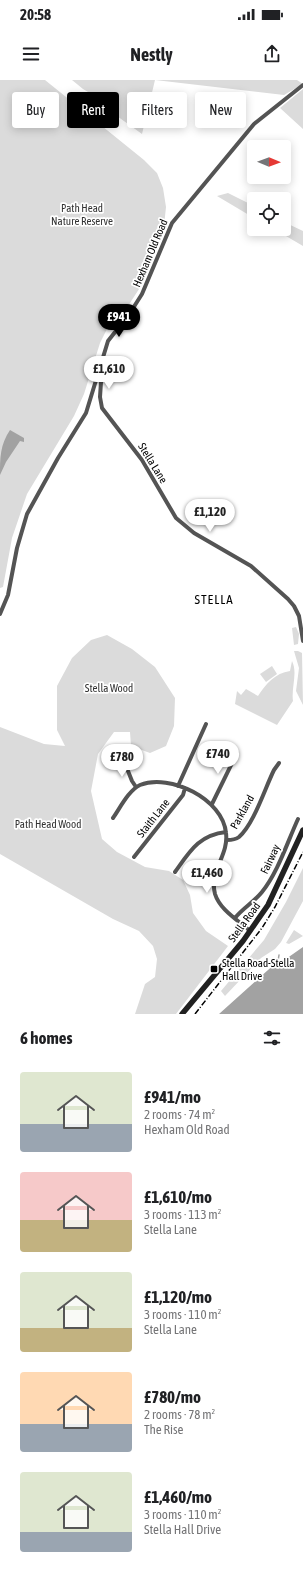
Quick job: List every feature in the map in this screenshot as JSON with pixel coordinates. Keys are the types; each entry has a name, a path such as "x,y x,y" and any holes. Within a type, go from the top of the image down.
{"main road":[{"name":"Stella Road","path":"182,1014 250,931 268,905 303,830"}],"street":[{"name":"Hexham Old Road","path":"0,614 8,595 17,548 27,514 91,404 106,346 113,332 130,313 142,294 164,237 178,213 254,124 303,85"},
{"name":"Stella Lane","path":"102,359 101,402 103,410 142,460 176,518 194,533 257,570 294,606 299,616 303,641"},
{"path":"91,404 101,402"},
{"path":"178,786 206,724"},
{"path":"212,804 237,753"},
{"path":"124,761 136,788"},
{"name":"Parkland","path":"227,840 234,840 242,834 253,816 274,770 279,763"},
{"path":"113,818 136,788 146,784 178,786 185,788 212,804 222,819 227,840 225,851 214,873 214,888 217,900 250,931"},
{"name":"Staith Lane","path":"134,857 183,795 185,788"},
{"name":"Fairway","path":"235,918 240,911 256,900 269,882 298,819"},
{"path":"175,872 191,850 204,838 216,833 226,832"}],"green space":[{"name":"Path Head Nature Reserve","path":"0,80 45,80 67,98 67,128 104,128 144,160 157,173 163,188 166,207 164,226 141,286 128,306 108,327 100,343 84,394 74,416 27,494 12,538 3,587 0,588"},
{"path":"72,80 155,80 152,92 127,92 127,123 119,117 119,92 88,92"},
{"path":"155,80 297,80 303,84 284,95"},
{"path":"303,89 303,129 280,108"},
{"path":"134,128 143,128 142,134"},
{"path":"228,193 247,202 247,214 217,196"},
{"path":"291,225 303,231 303,246 286,236 291,236"},
{"path":"296,627 299,634 298,644 294,645 292,628"},
{"name":"Path Head Wood","path":"107,635 132,649 155,667 175,698 174,726 166,746 150,753 131,746 130,732 114,732 98,754 91,791 102,839 117,852 145,867 169,871 183,880 190,895 193,913 206,931 228,946 176,1014 135,1014 145,984 155,977 157,959 153,946 139,931 113,919 0,854 0,727 44,744 65,746 57,730 57,686 72,658 91,640"},
{"path":"294,651 302,653 303,705 296,691 299,668"},
{"path":"292,661 294,666 293,701 277,725 235,704 237,691 241,695 246,689 258,696 271,680 280,674 290,671"},
{"path":"272,666 277,674 266,682 260,674"},
{"path":"303,868 303,901 281,942 275,949 261,958 225,996 221,991 264,940 286,902"},
{"path":"294,930 303,936 289,944 286,943"}],"shaded area":[{"path":"10,430 24,438 24,442 20,441 6,462 0,475 2,446"},
{"path":"303,947 303,1014 219,1014 277,962 283,961"}],"waterway":[{"path":"278,961 279,955"}],"railway":[{"path":"195,1014 262,928 275,907 303,852"}],"place":[{"name":"Stella Road-Stella Hall Drive","path":"214,969"}],"district":[{"name":"STELLA","path":"214,599"}],"park label":[{"name":"Stella Wood","path":"109,688"}]}
